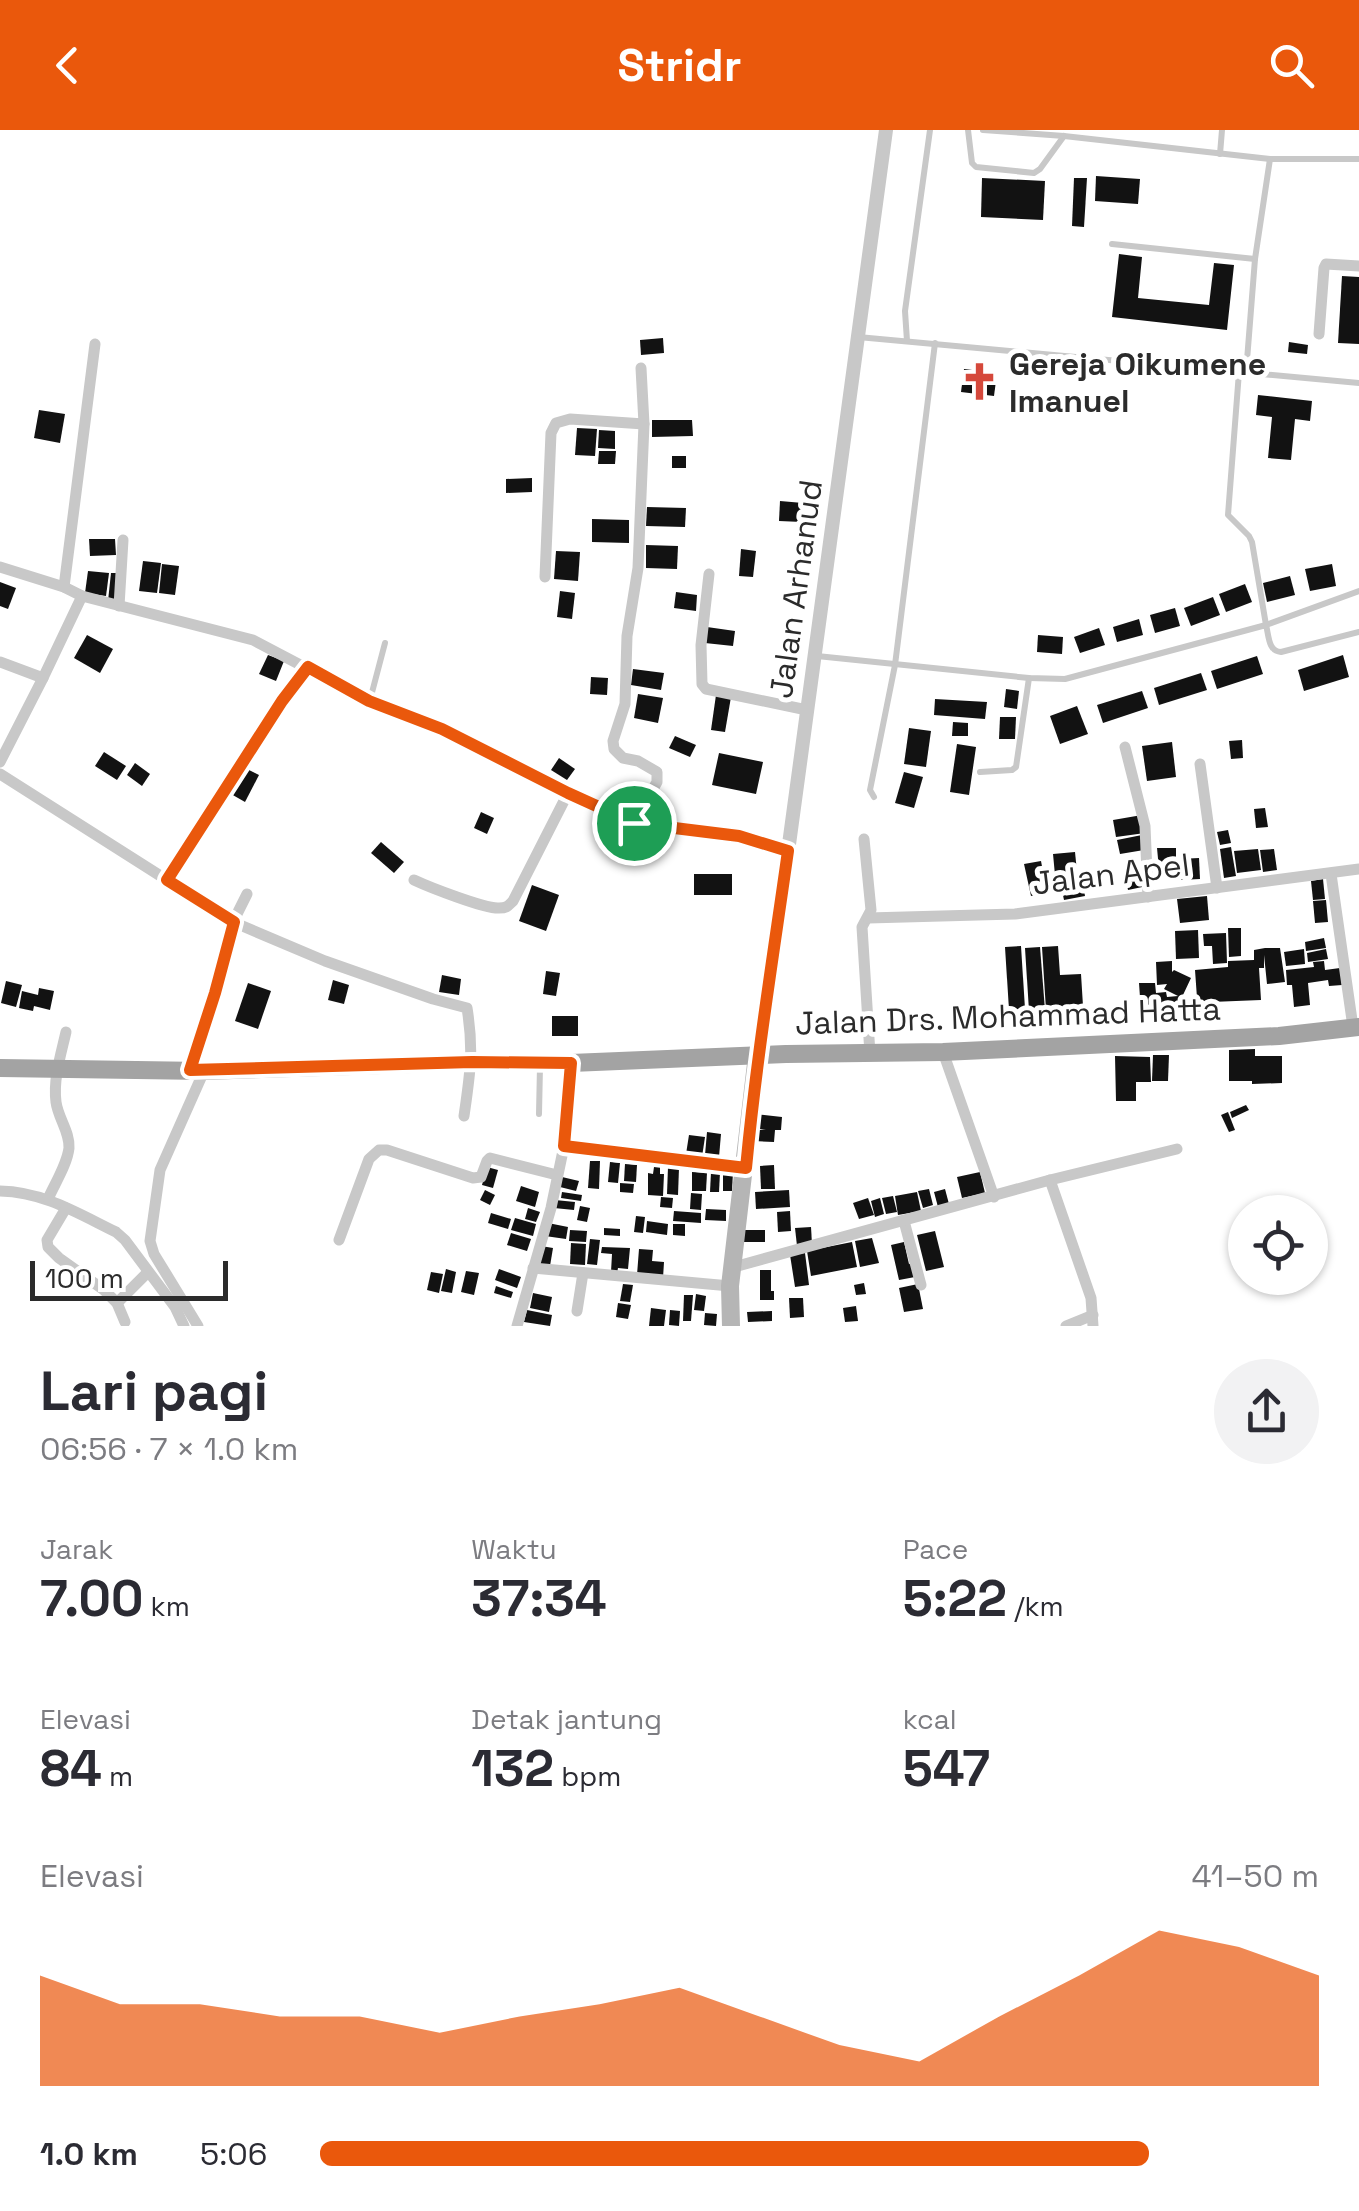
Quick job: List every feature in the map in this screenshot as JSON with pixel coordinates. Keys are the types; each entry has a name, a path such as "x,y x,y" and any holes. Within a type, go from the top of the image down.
{"main road":[{"name":"Jalan Drs. Mohammad Hatta","path":"0,1068 197,1070 943,1052 1279,1036 1356,1027"},
{"path":"730,1326 730,1286 758,1056"}],"street":[{"name":"Jalan Arhanud","path":"758,1056 886,130"},
{"path":"1319,334 1326,264 1359,266"},
{"path":"64,586 94,344"},
{"path":"634,823 657,782 657,772 622,758 613,742 625,704 628,636 638,568 644,424 640,368"},
{"path":"545,576 550,433 556,423 570,419 644,424"},
{"path":"119,606 123,540"},
{"path":"0,567 64,586 82,596 253,640 369,701 442,729 634,823 739,836 788,851"},
{"path":"709,574 701,645 702,684 706,689 807,710"},
{"path":"0,762 82,596"},
{"path":"0,662 43,678"},
{"path":"167,880 308,667"},
{"path":"1126,746 1145,826 1148,897"},
{"path":"1200,764 1217,888"},
{"path":"0,774 234,922 324,960 468,1008 472,1062 464,1116"},
{"path":"414,880 474,902 506,908 568,793"},
{"path":"864,839 871,910 862,927 870,1054"},
{"name":"Jalan Apel","path":"868,918 1015,914 1359,869"},
{"path":"1330,874 1356,1027"},
{"path":"198,1326 152,1251 150,1241 160,1170 197,1070 234,922 247,894"},
{"path":"50,1194 68,1154 69,1141 56,1102 66,1032"},
{"path":"943,1052 994,1196"},
{"path":"517,1326 564,1146 571,1063"},
{"path":"564,1146 746,1168"},
{"path":"734,1267 1177,1149"},
{"path":"339,1240 369,1159 379,1150 473,1178 481,1177 490,1158 557,1174"},
{"path":"1050,1180 1093,1312 1066,1326"},
{"path":"0,1190 50,1194 66,1208 116,1232 175,1307 184,1326"},
{"path":"66,1208 47,1240 48,1247 104,1290 117,1303 125,1322"},
{"path":"904,1221 922,1285"},
{"path":"138,1258 152,1251"},
{"path":"532,1268 730,1286"},
{"path":"117,1303 148,1272"},
{"path":"576,1311 583,1273"}],"lane":[{"path":"907,341 905,310 930,130"},
{"path":"968,130 976,167 1034,173 1064,136"},
{"path":"983,130 1270,159 1359,158"},
{"path":"1220,154 1222,130"},
{"path":"1270,159 1255,259 1228,514 1252,542 1266,625 1275,652 1359,632"},
{"path":"1112,244 1255,259"},
{"path":"858,337 1359,384"},
{"path":"874,797 870,790 895,665 935,343"},
{"path":"814,656 1029,678 1079,677 1266,625 1359,591"},
{"path":"369,701 384,644"},
{"path":"980,772 1016,767 1029,678"},
{"path":"539,1114 540,1062"}],"building":[{"path":"1096,176 1140,179 1138,204 1095,201"},
{"path":"982,178 1045,181 1043,220 981,217"},
{"path":"1074,178 1087,178 1084,227 1072,226"},
{"path":"1119,254 1142,257 1138,298 1209,305 1214,263 1234,265 1227,330 1112,317"},
{"path":"1342,276 1359,277 1359,344 1338,343"},
{"path":"663,338 664,353 641,355 640,340"},
{"path":"1289,342 1308,345 1307,354 1288,352"},
{"name":"Gereja Oikumene Imanuel","path":"964,369 997,373 994,396 961,392"},
{"path":"1258,395 1312,401 1310,421 1295,419 1291,460 1268,458 1272,417 1256,415"},
{"path":"39,410 65,414 60,443 34,438"},
{"path":"652,420 692,420 693,436 652,437"},
{"path":"577,428 597,429 595,456 575,455"},
{"path":"599,430 615,431 615,449 598,448"},
{"path":"599,451 616,451 615,464 598,464"},
{"path":"672,456 686,456 686,468 672,468"},
{"path":"532,478 532,492 506,493 506,479"},
{"path":"780,501 803,503 802,522 779,521"},
{"path":"647,507 686,508 685,527 646,526"},
{"path":"592,519 629,520 629,543 592,542"},
{"path":"89,539 115,539 116,555 90,556"},
{"path":"646,545 678,546 677,569 646,568"},
{"path":"741,549 756,551 753,577 739,576"},
{"path":"556,551 580,552 578,581 554,579"},
{"path":"143,561 161,563 157,593 139,591"},
{"path":"162,564 179,566 175,595 159,593"},
{"path":"1332,564 1336,586 1310,591 1305,569"},
{"path":"88,571 109,573 106,596 85,593"},
{"path":"111,573 119,573 116,602 108,601"},
{"path":"1290,576 1295,595 1267,602 1263,583"},
{"path":"0,582 16,588 8,609 0,606"},
{"path":"1245,584 1252,602 1226,612 1219,594"},
{"path":"560,591 575,593 572,619 557,617"},
{"path":"676,592 697,595 696,611 674,608"},
{"path":"1213,597 1220,615 1191,626 1184,608"},
{"path":"1175,608 1180,626 1155,633 1150,615"},
{"path":"1139,619 1143,635 1117,642 1113,627"},
{"path":"707,627 735,631 733,646 705,643"},
{"path":"1099,628 1105,645 1080,653 1074,637"},
{"path":"87,635 113,649 100,673 74,658"},
{"path":"1038,635 1063,637 1062,654 1037,652"},
{"path":"268,655 284,661 276,681 259,674"},
{"path":"1343,655 1349,677 1304,691 1298,670"},
{"path":"1257,656 1263,674 1217,689 1211,671"},
{"path":"633,669 664,673 661,690 631,685"},
{"path":"1201,673 1207,690 1159,705 1154,688"},
{"path":"591,677 608,678 607,695 590,694"},
{"path":"1006,689 1019,691 1017,709 1004,707"},
{"path":"1142,691 1148,708 1103,723 1097,705"},
{"path":"638,694 663,698 658,723 634,718"},
{"path":"716,695 731,697 725,732 711,730"},
{"path":"935,699 987,702 985,719 934,715"},
{"path":"1077,706 1088,734 1060,744 1050,716"},
{"path":"1000,717 1016,717 1015,739 999,739"},
{"path":"953,722 968,723 968,736 952,736"},
{"path":"909,728 931,731 926,767 904,764"},
{"path":"675,736 696,745 690,757 669,748"},
{"path":"1242,740 1243,758 1231,759 1229,741"},
{"path":"1172,742 1176,777 1147,781 1142,746"},
{"path":"957,744 976,747 969,795 950,792"},
{"path":"104,752 126,766 117,780 95,766"},
{"path":"719,753 763,762 756,794 712,785"},
{"path":"559,758 575,769 567,780 551,770"},
{"path":"135,763 150,774 142,786 127,775"},
{"path":"245,768 259,775 245,802 231,794"},
{"path":"904,772 923,777 914,808 895,803"},
{"path":"1265,808 1268,827 1256,828 1254,809"},
{"path":"481,812 494,818 487,834 474,828"},
{"path":"1142,815 1145,833 1116,837 1113,820"},
{"path":"616,830 633,834 627,860 610,856"},
{"path":"1228,830 1231,843 1220,845 1217,832"},
{"path":"1142,835 1144,850 1120,854 1117,840"},
{"path":"381,842 404,862 394,873 371,853"},
{"path":"1231,847 1236,876 1224,878 1220,849"},
{"path":"1157,848 1176,848 1176,870 1159,869"},
{"path":"1258,849 1261,870 1237,873 1234,851"},
{"path":"1274,849 1277,870 1263,872 1260,850"},
{"path":"1075,852 1077,872 1055,875 1053,854"},
{"path":"1199,858 1200,879 1180,880 1179,859"},
{"path":"1041,861 1047,892 1031,896 1024,864"},
{"path":"1145,872 1147,886 1128,890 1125,875"},
{"path":"694,874 732,874 732,895 694,895"},
{"path":"1082,877 1085,896 1064,900 1060,881"},
{"path":"1323,879 1325,899 1313,900 1311,881"},
{"path":"532,885 559,895 546,931 519,921"},
{"path":"1207,896 1209,920 1180,923 1177,899"},
{"path":"1326,900 1328,922 1315,923 1313,901"},
{"path":"1228,928 1241,928 1241,956 1229,957"},
{"path":"1198,930 1199,958 1176,959 1175,931"},
{"path":"1226,933 1227,963 1213,964 1212,946 1204,946 1203,934"},
{"path":"1324,938 1326,948 1306,951 1305,942"},
{"path":"1021,946 1025,1009 1009,1010 1005,947"},
{"path":"1058,946 1060,975 1081,974 1083,1006 1046,1010 1042,947"},
{"path":"1040,947 1045,1010 1029,1011 1025,948"},
{"path":"1280,948 1285,982 1267,984 1264,955 1264,968 1259,968 1261,1000 1211,1002 1212,1019 1194,1020 1195,970 1228,967 1228,961 1254,960 1254,950"},
{"path":"1304,949 1305,964 1286,966 1284,952"},
{"path":"1326,949 1328,959 1308,962 1307,953"},
{"path":"1172,961 1172,972 1191,978 1183,995 1187,1013 1162,1015 1162,1009 1141,1012 1139,983 1155,983 1156,993 1178,996 1164,989 1167,984 1157,985 1156,962"},
{"path":"1324,961 1325,970 1340,968 1342,985 1329,986 1328,980 1308,983 1310,1005 1294,1007 1286,970 1314,967 1313,962"},
{"path":"546,971 560,973 556,996 543,994"},
{"path":"442,975 461,979 459,995 439,992"},
{"path":"333,980 349,985 344,1004 328,1000"},
{"path":"6,981 22,985 16,1007 1,1003"},
{"path":"248,983 271,991 258,1029 235,1021"},
{"path":"39,988 54,991 50,1010 19,1008 22,991 38,995"},
{"path":"1046,1013 1047,1024 1029,1025 1028,1014"},
{"path":"552,1016 578,1016 578,1036 552,1036"},
{"path":"1255,1049 1255,1056 1282,1056 1282,1083 1229,1081 1229,1050"},
{"path":"1153,1055 1169,1055 1168,1081 1152,1081"},
{"path":"1115,1056 1150,1057 1151,1082 1136,1082 1136,1101 1116,1101"},
{"path":"1246,1105 1249,1110 1232,1118 1230,1112"},
{"path":"1228,1112 1235,1130 1229,1132 1221,1115"},
{"path":"755,1114 782,1117 781,1130 775,1130 774,1142 753,1141 753,1130 766,1130 753,1128"},
{"path":"707,1132 721,1134 719,1157 705,1155"},
{"path":"689,1135 705,1137 702,1157 686,1154"},
{"path":"590,1161 600,1161 599,1189 588,1188"},
{"path":"610,1162 620,1163 618,1183 608,1182"},
{"path":"625,1164 637,1165 636,1182 624,1181"},
{"path":"774,1165 775,1189 761,1189 760,1166"},
{"path":"487,1167 498,1170 493,1188 482,1185"},
{"path":"654,1167 660,1167 660,1174 664,1174 663,1196 648,1195 648,1173 653,1174"},
{"path":"668,1167 679,1168 678,1195 667,1194"},
{"path":"692,1172 707,1173 706,1191 692,1191"},
{"path":"711,1172 720,1172 719,1192 710,1192"},
{"path":"723,1172 733,1172 732,1191 723,1191"},
{"path":"980,1172 985,1193 962,1198 957,1177"},
{"path":"562,1177 579,1181 576,1191 560,1187"},
{"path":"620,1183 634,1184 633,1193 620,1192"},
{"path":"521,1186 539,1192 535,1207 516,1201"},
{"path":"929,1189 933,1205 923,1208 918,1191"},
{"path":"945,1189 949,1204 938,1207 934,1192"},
{"path":"485,1190 495,1195 490,1205 480,1200"},
{"path":"789,1190 790,1207 756,1209 755,1192"},
{"path":"562,1192 582,1195 581,1201 561,1198"},
{"path":"917,1192 921,1211 898,1215 895,1196"},
{"path":"691,1193 702,1194 701,1210 690,1209"},
{"path":"893,1196 897,1212 886,1214 882,1198"},
{"path":"661,1197 673,1198 672,1208 660,1207"},
{"path":"868,1198 874,1215 859,1219 853,1203"},
{"path":"880,1198 884,1214 875,1217 871,1201"},
{"path":"555,1200 575,1202 574,1210 554,1208"},
{"path":"580,1206 590,1208 587,1222 577,1220"},
{"path":"528,1208 540,1212 536,1222 525,1219"},
{"path":"706,1209 726,1210 726,1221 705,1220"},
{"path":"674,1211 701,1213 701,1223 673,1221"},
{"path":"790,1211 791,1231 778,1232 777,1212"},
{"path":"491,1213 511,1219 508,1229 488,1223"},
{"path":"636,1216 645,1217 643,1233 634,1232"},
{"path":"515,1218 536,1224 533,1236 511,1230"},
{"path":"647,1221 668,1224 667,1235 646,1232"},
{"path":"548,1223 568,1227 566,1239 545,1236"},
{"path":"673,1224 685,1224 685,1236 673,1235"},
{"path":"811,1227 812,1244 797,1246 795,1228"},
{"path":"604,1228 620,1229 620,1236 604,1235"},
{"path":"570,1230 587,1231 586,1242 569,1241"},
{"path":"744,1230 765,1230 765,1242 744,1242"},
{"path":"935,1231 944,1267 926,1271 917,1235"},
{"path":"511,1233 531,1239 527,1251 507,1245"},
{"path":"872,1238 879,1263 860,1267 855,1241"},
{"path":"590,1239 600,1240 597,1265 587,1264"},
{"path":"852,1242 857,1267 811,1276 807,1251"},
{"path":"904,1242 915,1277 899,1280 891,1245"},
{"path":"571,1243 586,1244 585,1265 570,1264"},
{"path":"541,1246 553,1248 550,1266 538,1265"},
{"path":"602,1247 630,1248 628,1269 611,1272 612,1254 601,1253"},
{"path":"639,1249 653,1250 652,1261 664,1262 663,1278 637,1275"},
{"path":"805,1253 809,1285 795,1287 790,1255"},
{"path":"446,1269 456,1272 452,1293 441,1291"},
{"path":"499,1269 521,1277 517,1288 495,1280"},
{"path":"760,1270 771,1270 774,1300 760,1300"},
{"path":"466,1271 479,1273 474,1295 461,1292"},
{"path":"431,1272 443,1274 439,1293 427,1290"},
{"path":"864,1283 866,1294 856,1295 854,1285"},
{"path":"623,1284 633,1285 630,1302 620,1301"},
{"path":"918,1284 923,1309 904,1312 899,1288"},
{"path":"496,1286 513,1292 511,1298 494,1293"},
{"path":"533,1293 552,1297 549,1312 530,1308"},
{"path":"696,1294 706,1296 704,1311 694,1310"},
{"path":"684,1295 693,1295 691,1321 683,1321"},
{"path":"789,1298 803,1298 804,1317 790,1318"},
{"path":"618,1303 631,1305 628,1319 616,1317"},
{"path":"856,1306 858,1321 845,1322 843,1308"},
{"path":"651,1308 666,1310 664,1326 649,1326"},
{"path":"527,1310 552,1315 550,1326 524,1322"},
{"path":"670,1310 680,1311 679,1326 669,1325"},
{"path":"772,1311 772,1321 748,1322 747,1312"},
{"path":"705,1313 717,1314 716,1326 704,1325"}],"place":[{"name":"Gereja Oikumene Imanuel","path":"979,382"}],"route":[{"path":"308,667 369,701 442,729 634,823 739,836 788,851 754,1079 746,1168 564,1146 571,1063 190,1070 234,922 167,880 308,667"}]}
